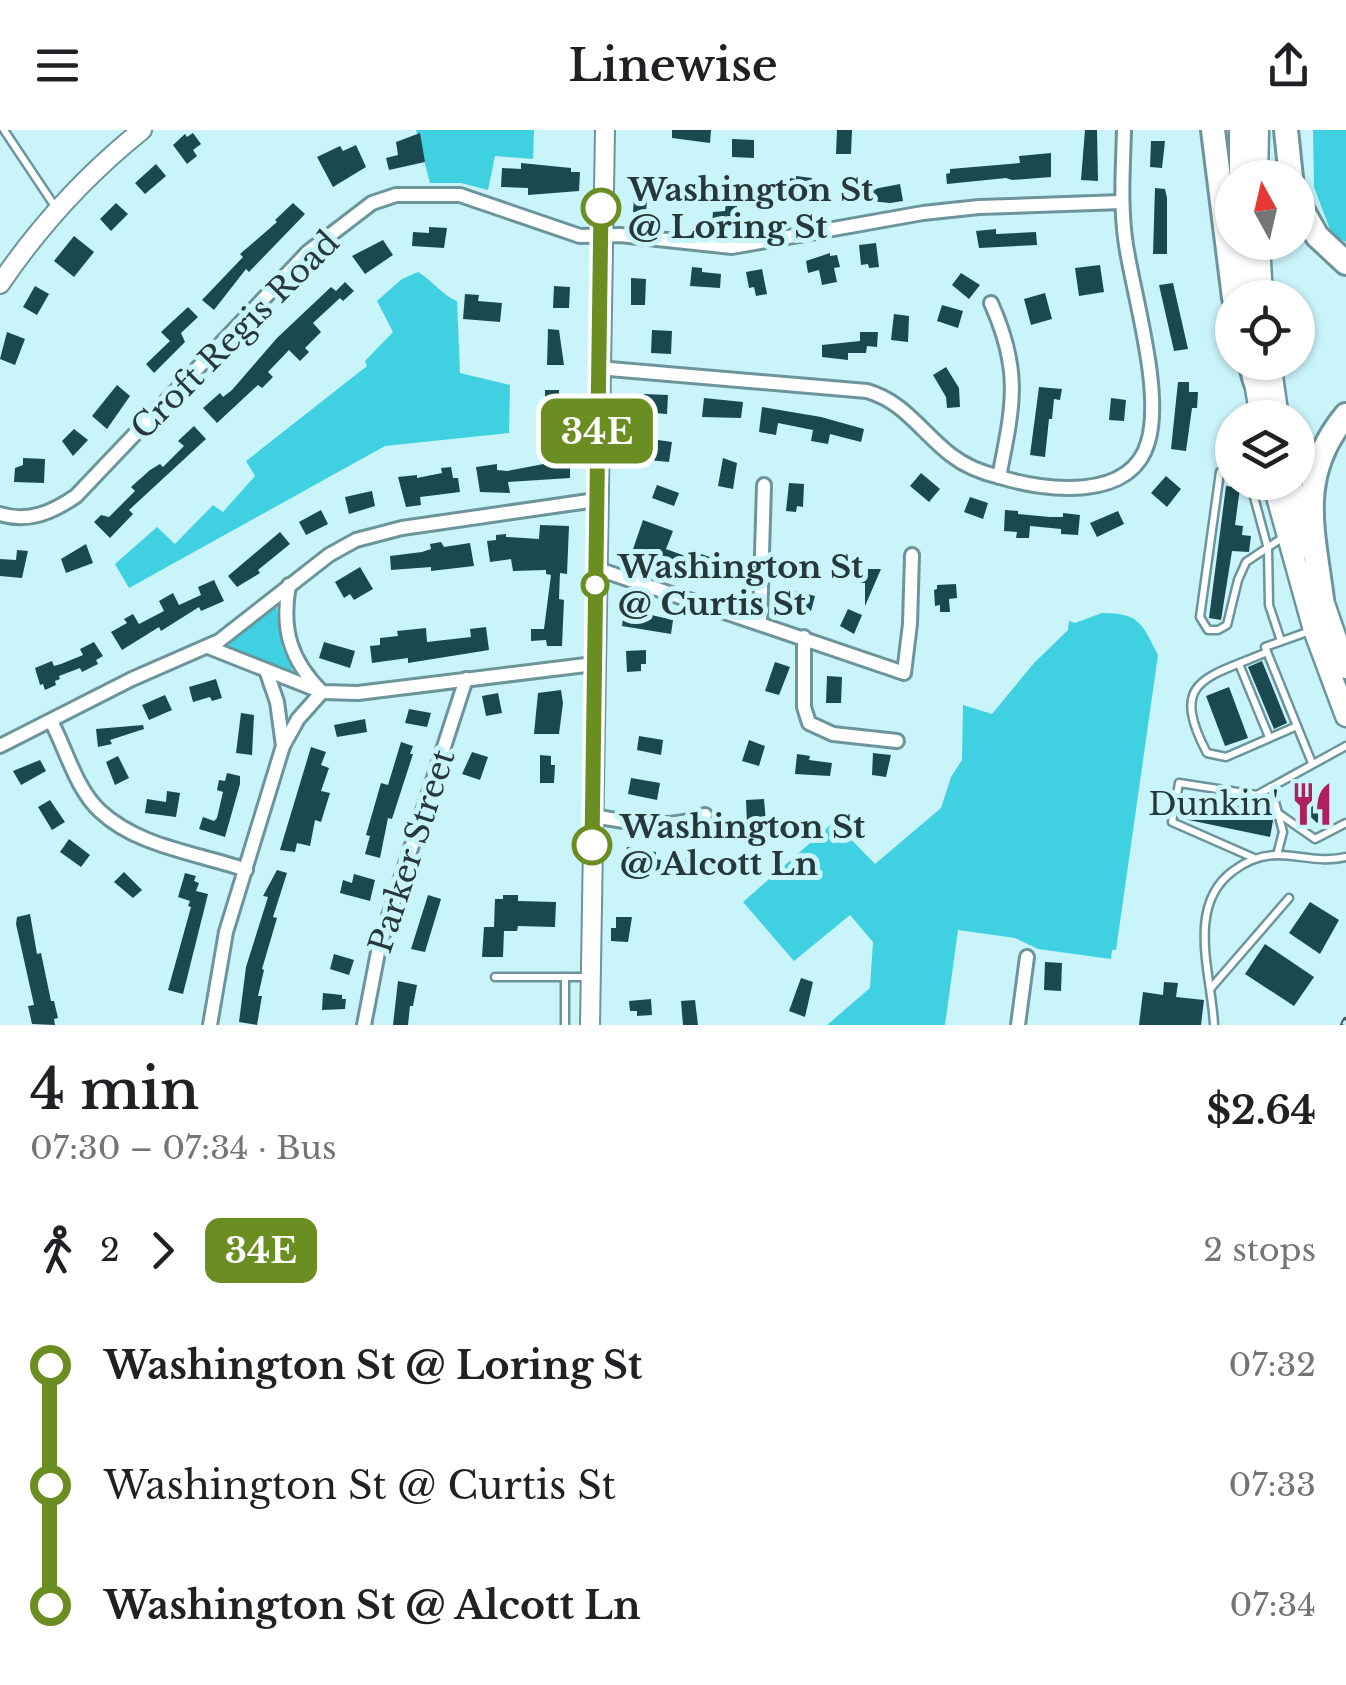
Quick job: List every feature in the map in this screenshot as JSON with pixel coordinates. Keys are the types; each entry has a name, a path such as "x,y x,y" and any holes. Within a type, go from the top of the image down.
{"highway":[{"path":"1213,130 1232,280"},
{"path":"1286,130 1289,160"},
{"path":"1315,232 1346,263"},
{"path":"1322,600 1311,514 1312,483 1320,455 1346,415"}],"main road":[{"path":"0,284 56,209 142,130"},
{"path":"590,1025 600,236 605,130"},
{"path":"1240,130 1240,160"},
{"path":"1257,160 1258,130"},
{"path":"1277,500 1314,630 1346,716"},
{"path":"1296,500 1322,600 1346,668"}],"street":[{"path":"598,368 867,391 904,409 954,458 999,477 1069,488 1097,486 1120,477 1140,459 1149,441 1149,372 1122,202 1124,130"},
{"name":"Croft Regis Road","path":"0,514 12,518 36,516 58,509 76,496 308,252 372,203 396,195 460,195 580,236 620,236 732,248 922,213 1122,202"},
{"path":"990,303 1006,337 1014,388 999,477"},
{"path":"760,621 764,485"},
{"path":"0,746 208,647 342,547 370,535 596,500"},
{"path":"595,568 904,673 912,555"},
{"path":"289,585 285,609 289,645 302,670 322,692"},
{"path":"804,637 804,707 809,723 833,734 897,741"},
{"path":"208,647 322,692 358,694 594,664"},
{"path":"266,670 284,746"},
{"name":"Parker Street","path":"364,1025 379,947 466,679"},
{"path":"210,1025 226,932 284,746 298,719 322,692"},
{"path":"51,720 82,786 98,810 123,828 167,847 246,870"},
{"path":"592,816 662,826 705,815"},
{"path":"1018,1025 1027,957"}],"lane":[{"path":"4,130 56,209"},
{"path":"1216,500 1200,616 1208,630 1227,625 1246,562 1286,536"},
{"path":"1255,500 1268,549 1269,605 1280,642"},
{"path":"1312,763 1265,647 1314,630"},
{"path":"1267,652 1199,682 1190,698 1197,733 1207,753 1226,757 1297,726"},
{"path":"1239,664 1269,737"},
{"path":"1254,858 1172,822 1179,783 1257,794 1346,746"},
{"path":"1271,787 1284,832 1277,855"},
{"path":"1278,813 1315,839 1346,823"},
{"path":"1214,1025 1206,960 1207,909 1225,877 1254,858 1277,855 1322,861 1346,857"},
{"path":"1210,989 1288,898"},
{"path":"565,976 565,1025"},
{"path":"496,977 590,977"}],"shaded area":[{"path":"416,130 534,130 533,159 495,156 488,190 461,183 430,183"},
{"path":"1313,130 1346,130 1346,242 1332,235 1315,190"},
{"path":"418,272 457,301 460,373 510,385 509,433 385,446 129,588 115,564 157,527 175,544 213,505 223,512 255,476 246,461 367,366 365,361 393,332 377,301 402,279"},
{"path":"276,603 282,647 293,671 227,647 252,620"},
{"path":"1102,613 1125,615 1138,622 1158,655 1116,950 1112,950 1111,959 1038,949 1015,938 958,930 945,1025 827,1025 870,988 873,942 850,915 794,961 743,902 834,822 875,864 941,808 951,777 962,760 963,705 992,714 1034,663 1068,630 1069,621 1075,623"}],"building":[{"path":"672,130 711,130 710,143 672,138"},
{"path":"837,130 852,130 851,154 836,154"},
{"path":"1085,130 1097,130 1098,181 1081,180"},
{"path":"193,133 201,144 193,150 197,156 187,164 173,145 185,134 187,137"},
{"path":"420,133 425,162 389,170 386,158 398,155 396,142"},
{"path":"732,139 754,140 754,158 732,157"},
{"path":"1151,141 1165,141 1162,168 1150,167"},
{"path":"356,145 366,167 333,187 317,157 340,146 343,151"},
{"path":"1051,153 1051,177 947,184 950,169 1020,163 1019,156"},
{"path":"521,163 580,172 579,191 528,195 528,188 501,187 502,168 521,169"},
{"path":"156,164 166,176 145,194 135,183"},
{"path":"790,178 812,178 810,197 788,195"},
{"path":"851,182 875,183 874,189 900,184 903,201 850,199"},
{"path":"635,186 648,187 646,213 633,212"},
{"path":"1155,188 1165,189 1167,198 1167,254 1153,254"},
{"path":"727,195 738,196 735,230 712,225 713,212 725,211"},
{"path":"116,203 128,214 111,231 100,219"},
{"path":"293,203 305,214 249,272 246,269 214,310 202,300 243,257 240,254"},
{"path":"429,227 447,228 444,248 412,246 413,232 429,233"},
{"path":"996,229 996,234 1036,232 1037,245 979,248 976,231"},
{"path":"74,236 94,252 74,277 54,261"},
{"path":"383,240 393,255 365,274 352,256"},
{"path":"876,243 879,267 861,265 859,245"},
{"path":"830,253 837,255 840,267 834,268 837,282 822,285 819,270 808,273 806,261"},
{"path":"1100,265 1104,292 1079,296 1075,268"},
{"path":"692,267 721,274 720,288 690,286"},
{"path":"762,269 767,294 756,296 754,287 749,288 746,272"},
{"path":"961,273 980,285 969,299 952,285"},
{"path":"631,278 646,279 645,305 631,305"},
{"path":"345,282 354,291 343,301 340,298 313,323 321,332 305,348 309,352 300,361 289,350 268,372 273,377 262,388 258,385 217,423 203,408 220,393 223,397 232,390 277,338 331,287 336,291"},
{"path":"1173,283 1188,349 1174,351 1159,285"},
{"path":"35,286 49,294 37,315 23,307"},
{"path":"554,286 570,287 569,308 553,308"},
{"path":"1045,293 1052,319 1031,325 1024,299"},
{"path":"465,294 479,295 478,301 502,303 500,322 463,319"},
{"path":"942,305 963,311 958,328 937,321"},
{"path":"188,307 198,317 181,333 185,342 154,373 146,364 170,341 161,332"},
{"path":"894,314 909,316 908,342 891,340"},
{"path":"548,329 559,330 564,365 547,365"},
{"path":"652,330 672,331 671,354 651,353"},
{"path":"7,332 25,339 15,365 0,359"},
{"path":"860,332 878,332 877,347 867,346 866,353 848,353 848,360 822,357 822,345 860,341"},
{"path":"946,367 959,388 960,407 947,408 946,397 933,375"},
{"path":"1178,382 1189,382 1189,392 1198,392 1186,451 1171,449"},
{"path":"117,385 130,396 107,429 92,416"},
{"path":"1039,387 1062,389 1060,400 1054,399 1049,419 1045,457 1030,455"},
{"path":"545,390 559,390 559,420 549,420"},
{"path":"644,394 668,395 667,414 643,412"},
{"path":"704,398 743,402 741,418 702,417"},
{"path":"1111,398 1126,400 1124,421 1109,420"},
{"path":"762,407 864,429 861,442 830,434 828,444 811,441 813,430 778,423 776,435 759,432"},
{"path":"194,426 206,439 129,510 133,514 110,538 94,522 101,515 109,517 135,491 131,487 150,470 160,464 163,467 184,446 178,441"},
{"path":"74,429 88,440 73,456 62,441"},
{"path":"651,439 672,442 669,462 648,460"},
{"path":"23,458 45,459 44,483 14,482 15,468 23,465"},
{"path":"723,458 737,463 733,489 718,486"},
{"path":"549,463 570,464 570,478 508,482 510,493 480,492 476,467 497,464 497,470 507,471"},
{"path":"451,467 460,492 420,497 421,505 406,507 398,477 417,478"},
{"path":"921,473 940,489 929,502 910,486"},
{"path":"1166,476 1181,489 1167,507 1151,493"},
{"path":"789,483 804,484 803,507 797,506 796,512 786,511"},
{"path":"657,485 679,493 674,506 652,498"},
{"path":"372,491 375,506 349,514 345,497"},
{"path":"970,497 988,503 983,519 964,512"},
{"path":"1224,500 1238,500 1235,525 1243,526 1242,535 1251,536 1249,552 1232,551 1221,620 1209,618"},
{"path":"321,510 328,524 306,535 299,522"},
{"path":"1005,510 1050,517 1063,517 1063,513 1080,515 1078,535 1030,526 1029,538 1016,538 1017,532 1004,531"},
{"path":"1118,511 1124,524 1097,537 1090,523"},
{"path":"643,520 673,531 666,549 699,561 701,554 722,561 717,575 710,572 708,577 631,555"},
{"path":"540,525 569,526 567,574 560,573 559,599 564,600 562,646 547,646 546,640 531,641 531,629 544,629 551,575 546,570 513,571 511,559 490,562 487,541 506,534 539,539"},
{"path":"280,532 290,544 258,570 260,573 237,587 228,576"},
{"path":"441,542 444,547 470,543 474,566 391,570 390,556 422,552 431,549 430,544"},
{"path":"86,544 93,563 66,573 61,559"},
{"path":"17,550 28,551 22,578 0,576 0,559 16,560"},
{"path":"360,567 373,589 354,600 350,594 344,598 335,582"},
{"path":"868,569 881,569 865,606 865,583 860,583 860,574 868,574"},
{"path":"214,580 224,601 201,611 199,607 122,650 111,632 127,623 124,619 133,614 139,624 164,611 159,601 173,593 179,605 201,595 198,587"},
{"path":"956,584 957,598 949,599 950,612 940,612 940,605 935,606 934,590 937,585"},
{"path":"790,592 815,596 811,611 787,605"},
{"path":"848,609 862,615 854,634 840,626"},
{"path":"624,612 673,620 671,634 622,626"},
{"path":"486,627 489,650 408,663 408,658 372,663 370,646 380,645 380,638 398,636 397,631 426,628 427,642 471,637 470,629"},
{"path":"94,642 103,656 96,660 98,664 59,676 56,685 45,690 40,685 35,668 52,661 54,666 83,655 80,649"},
{"path":"324,642 355,651 350,668 319,658"},
{"path":"646,650 646,664 641,664 641,671 627,672 626,651"},
{"path":"1262,661 1287,723 1274,729 1248,667"},
{"path":"775,662 790,667 779,695 765,691"},
{"path":"827,676 842,677 841,703 826,703"},
{"path":"216,679 222,698 193,702 189,687"},
{"path":"1229,687 1248,738 1225,746 1206,696"},
{"path":"561,690 559,734 534,734 538,693"},
{"path":"498,693 502,713 486,716 482,696"},
{"path":"165,695 172,710 149,720 142,705"},
{"path":"409,709 431,713 427,727 405,723"},
{"path":"241,713 254,715 252,755 236,753"},
{"path":"365,719 367,732 337,737 334,725"},
{"path":"143,725 144,729 98,747 96,729"},
{"path":"639,736 663,740 661,755 637,750"},
{"path":"749,740 765,746 759,766 742,761"},
{"path":"401,742 413,746 413,754 392,819 388,818 380,858 365,854 370,836 366,835 381,783 388,785"},
{"path":"311,747 326,752 321,765 329,768 321,791 330,793 321,822 315,820 310,846 297,843 295,852 280,850"},
{"path":"472,752 488,757 480,780 462,774"},
{"path":"873,753 891,755 886,777 872,775"},
{"path":"797,754 832,763 830,776 795,774"},
{"path":"540,755 551,756 554,783 540,783"},
{"path":"118,756 129,778 115,785 106,762"},
{"path":"40,760 46,771 21,785 13,771"},
{"path":"227,773 240,776 240,784 225,837 199,829 203,817 214,821 217,818 223,792 217,790 219,780 225,781"},
{"path":"631,778 660,783 657,800 628,794"},
{"name":"Dunkin'","path":"1308,784 1330,809 1317,823 1293,800"},
{"path":"167,791 180,793 176,817 145,813 147,799 166,802"},
{"path":"1189,796 1271,813 1270,837 1184,819"},
{"path":"764,799 766,823 747,824 746,800"},
{"path":"50,800 65,822 52,830 38,807"},
{"path":"69,839 90,855 81,867 60,852"},
{"path":"627,847 656,852 655,859 661,860 659,871 623,866"},
{"path":"686,857 717,861 720,875 683,873"},
{"path":"277,870 287,873 262,969 257,1025 239,1022 246,967 268,897 263,896"},
{"path":"124,872 142,890 133,898 114,882"},
{"path":"185,873 196,876 196,891 208,894 183,994 168,990 191,907 190,901 178,897"},
{"path":"354,874 375,880 370,901 340,893 343,880 352,883"},
{"path":"428,895 441,899 425,952 411,949"},
{"path":"503,895 518,895 518,901 556,902 555,927 518,926 517,931 504,931 503,957 482,957 484,927 494,927 495,899 503,899"},
{"path":"1310,902 1339,920 1320,954 1289,933"},
{"path":"30,914 37,954 41,953 58,1018 54,1019 55,1025 32,1024 28,1006 34,1005 16,924 17,917"},
{"path":"616,917 632,917 628,942 611,941"},
{"path":"1265,944 1314,977 1294,1006 1245,974"},
{"path":"334,954 354,960 349,975 330,969"},
{"path":"1045,962 1062,963 1061,991 1044,990"},
{"path":"801,978 813,982 805,1017 789,1011"},
{"path":"398,981 417,985 408,1025 393,1025"},
{"path":"1164,982 1178,983 1176,997 1204,1000 1201,1025 1139,1025 1143,992 1163,995"},
{"path":"323,993 342,995 346,999 345,1009 322,1010"},
{"path":"651,999 652,1015 637,1016 637,1011 630,1011 629,1001"},
{"path":"695,1000 698,1025 683,1025 681,1001"}],"railway":[{"path":"1344,1025 1346,1021"}],"bus line":[{"name":"34E","path":"592,845 601,208"}],"place":[{"name":"Washington St @ Loring St","path":"601,208"},
{"name":"Washington St @ Curtis St","path":"595,585"},
{"name":"Dunkin'","path":"1312,804"},
{"name":"Washington St @ Alcott Ln","path":"592,845"}]}
